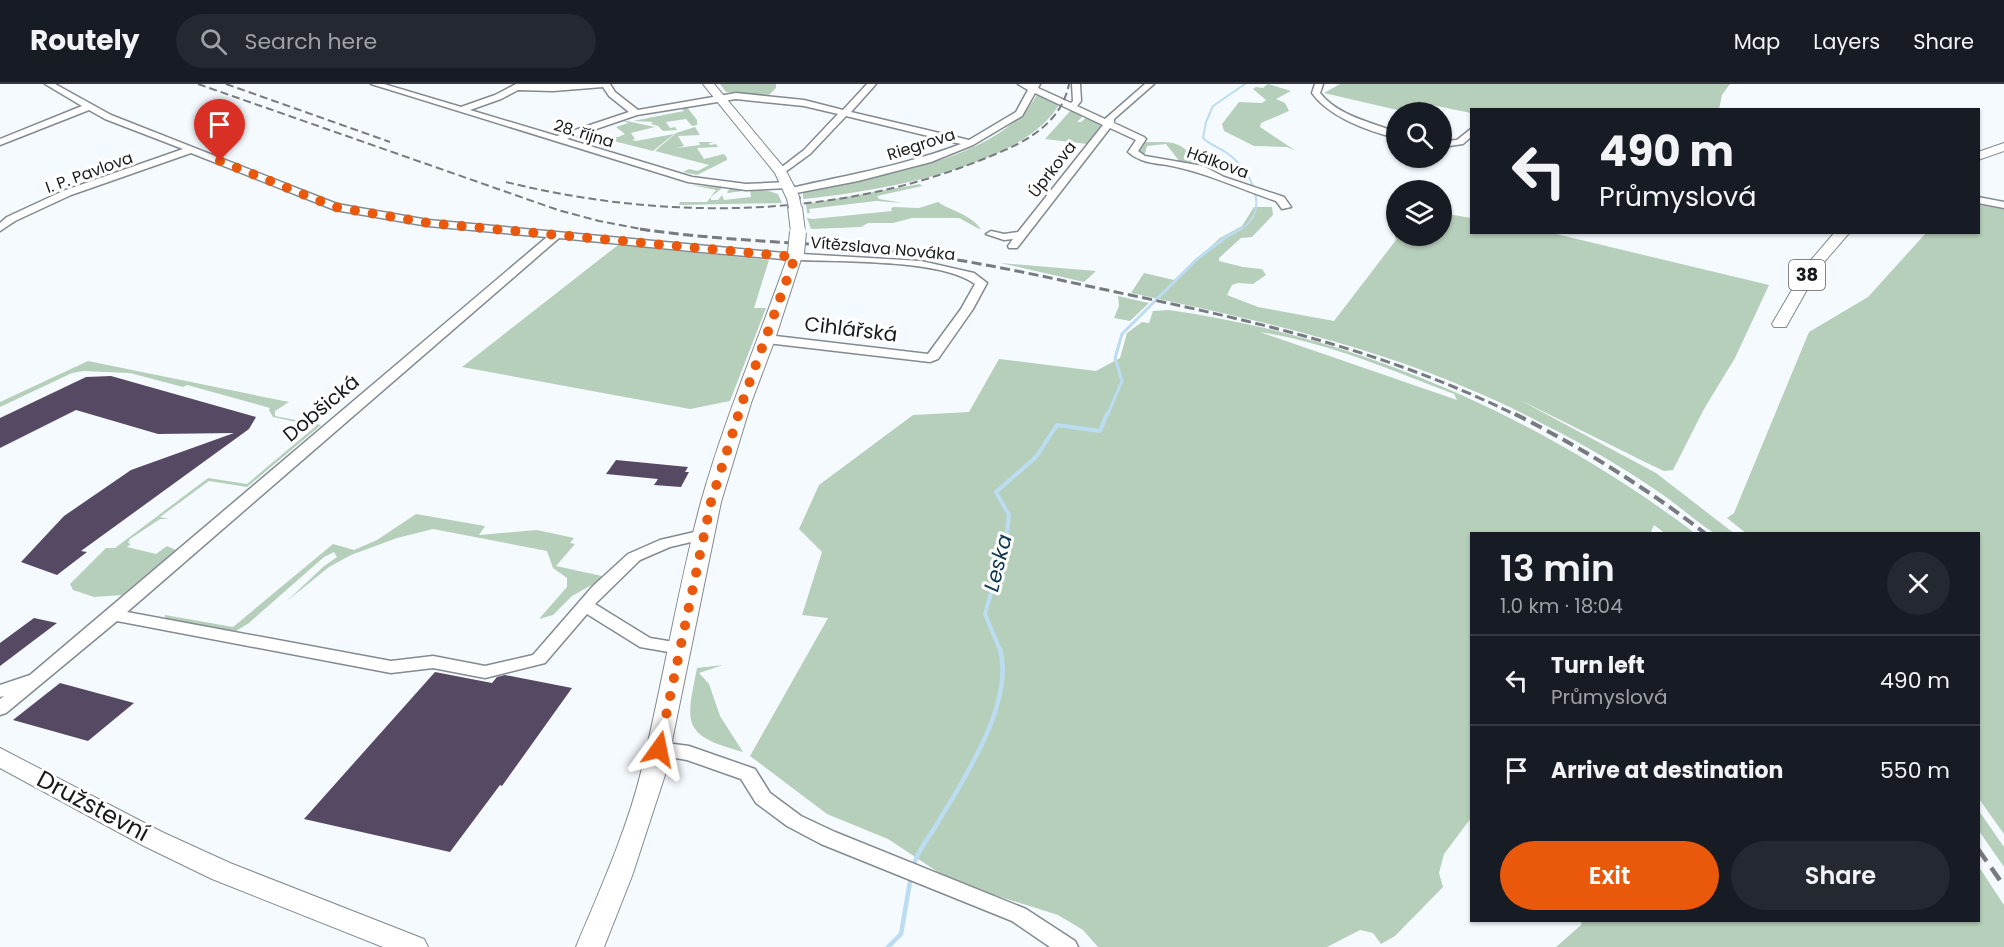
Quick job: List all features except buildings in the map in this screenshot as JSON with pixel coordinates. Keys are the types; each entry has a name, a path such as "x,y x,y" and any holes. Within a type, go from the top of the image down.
{"main road":[{"path":"590,947 632,841 659,749 703,535 721,466 796,255 798,232 792,195 777,167 708,84"},
{"path":"1980,155 2004,147"},
{"name":"38","path":"1780,324 1813,266 1841,234"},
{"name":"Družstevní","path":"4,762 186,855 265,890 414,947"}],"street":[{"name":"Vítězslava Nováka","path":"49,84 88,107 335,207 428,223 842,258 956,270 978,279 980,285 975,295 956,326 930,358"},
{"name":"28. října","path":"378,84 691,180 792,195"},
{"path":"462,110 520,86 553,88 601,84 636,113"},
{"path":"777,167 799,159 872,84"},
{"name":"Hálkova","path":"1022,84 1035,86 1141,139 1133,152 1142,159 1189,165 1280,199 1286,207"},
{"path":"1073,106 1077,101 1076,84"},
{"name":"Úprkova","path":"1013,246 1109,124 1110,118 1150,84"},
{"path":"1318,84 1316,93 1325,103 1342,114 1386,131"},
{"name":"Riegrova","path":"792,195 928,160 970,143 1020,114 1035,86"},
{"path":"772,99 781,94"},
{"path":"556,140 636,113 741,96 845,112 970,143"},
{"path":"0,142 88,107"},
{"path":"1452,143 1460,142 1470,133"},
{"name":"I. P. Pavlova","path":"0,228 10,219 67,193 188,149"},
{"path":"1980,200 2004,206"},
{"path":"991,234 1004,237 1021,236"},
{"name":"Dobšická","path":"0,709 556,235"},
{"name":"Cihlářská","path":"767,339 930,358"},
{"path":"113,615 391,667 433,662 485,672 539,659 634,557 664,543 703,535"},
{"path":"586,606 646,643 680,648"},
{"path":"0,692 37,678"},
{"path":"659,749 689,753 748,774 763,798 794,822 1019,915 1067,947"}],"green space":[{"path":"720,84 776,84 776,88 768,96 726,92"},
{"path":"1268,84 1291,91 1276,99 1285,103 1289,111 1261,123 1260,127 1296,151 1287,147 1254,146 1224,131 1222,124 1239,102 1262,103 1266,100 1253,89 1263,88"},
{"path":"1340,84 1730,84 1722,95 1719,108 1470,108 1470,113 1452,109 1452,102 1386,102 1386,107 1324,93"},
{"path":"1038,93 1060,103 1041,126 1014,144 981,160 906,183 803,199 805,191 900,172 966,150 996,135 1020,116"},
{"path":"686,106 697,120 697,125 692,126 686,119 666,122 670,128 675,127 677,130 663,131 651,124 653,122 633,121 684,111 680,107"},
{"path":"1072,109 1084,115 1077,122 1087,117 1101,125 1087,144 1045,139"},
{"path":"622,120 655,127 631,133 635,139 632,140 674,134 653,151 594,136 618,137 625,134 616,127 628,123"},
{"path":"695,127 700,135 678,136 684,146 677,148 700,145 699,142 714,142 709,143 710,145 716,144 718,147 697,148 704,159 724,154 727,158 697,175 683,172 689,169 698,171 709,165 655,151 676,133"},
{"path":"1143,142 1178,144 1189,152 1203,168 1180,162 1166,144 1147,146 1144,157 1136,153"},
{"path":"920,184 922,186 877,196 879,199 903,203 876,201 809,209 810,213 807,213 806,204"},
{"path":"691,185 722,188 711,197 711,200 718,200 722,195 724,200 751,197 750,190 728,193 730,189 754,190 778,194 782,203 679,205 680,202 707,202 716,190"},
{"path":"938,202 967,217 981,230 959,218 912,218 893,223 868,223 861,227 811,229 807,218 892,211 891,208 894,207 919,208"},
{"path":"1980,205 2004,209 2004,834 1980,800 1980,532 1744,532 1727,518 1734,513 1809,332 1868,297 1925,234 1980,234"},
{"path":"1254,207 1272,207 1273,215 1252,237 1241,238 1219,258 1219,261 1262,269 1266,275 1253,284 1232,285 1227,295 1258,307 1334,321 1391,246 1452,246 1452,215 1470,218 1470,234 1556,234 1769,285 1735,358 1704,409 1673,470 1664,471 1518,399 1656,473 1732,532 1713,532 1651,487 1591,450 1495,400 1444,379 1342,344 1238,317 1131,293 1144,273 1174,280 1220,238 1242,226"},
{"path":"618,245 769,260 754,308 766,308 730,401 690,409 462,367"},
{"path":"1000,263 1096,271 1084,282"},
{"path":"1118,296 1149,303 1130,321 1114,318 1119,306"},
{"path":"1169,310 1240,323 1311,340 1380,362 1512,419 1576,454 1637,492 1693,532 1663,532 1654,525 1651,532 1470,532 1470,819 1444,854 1439,873 1443,887 1395,936 1381,944 1373,933 1360,930 1327,947 1098,947 1083,930 1058,915 953,882 888,839 827,814 750,756 828,618 802,615 822,552 799,529 819,485 913,415 969,412 999,359 1096,371 1120,358 1127,333 1142,322 1149,323 1153,311","holes":["1260,332 1309,343 1383,366 1454,394 1457,400"]},
{"path":"88,361 289,402 275,411 275,416 321,425 247,487 209,481 160,517 169,519 160,519 130,539 128,543 131,544 127,547 156,554 167,546 176,550 122,595 94,597 73,590 70,584 106,548 115,548 208,478 247,484 316,426 273,417 270,408 187,385 183,387 130,373 83,371 72,373 0,407 0,402"},
{"path":"416,514 485,526 479,535 537,530 574,538 570,543 575,544 556,566 602,576 597,582 572,596 553,615 539,619 567,587 567,578 553,568 547,551 433,529 397,538 351,555 329,567 287,601 337,557 334,552 324,557 249,623 236,631 168,620 165,617 165,615 233,627 333,544 354,550 377,540"},
{"path":"723,665 699,673 709,684 720,716 743,752 708,740 698,733 690,715 697,668"},
{"path":"1980,812 2004,847 2004,867 1980,832"},
{"path":"1980,869 2004,905 2004,947 1556,947 1582,922 1980,922"}],"waterway":[{"name":"Leska","path":"1240,230 1249,223 1254,213 1255,191 1236,160 1203,138 1206,122 1213,106 1245,84"},
{"name":"Leska","path":"1107,416 1122,381 1115,358 1122,334 1196,260 1226,237 1240,230"},
{"name":"Leska","path":"1000,650 985,614 1006,541 1009,515 996,492 1036,457 1057,425 1100,431 1107,414"},
{"name":"Leska","path":"913,868 920,851 973,763 994,716 1003,670 1000,649"},
{"name":"Leska","path":"888,947 901,934 911,876"}],"railway":[{"path":"198,84 558,210 642,229"},
{"path":"226,84 390,142"},
{"path":"506,182 624,203 684,208 745,208 805,203 865,194 924,180 981,160 1023,141 1036,133 1057,112 1069,84"},
{"path":"642,229 705,237 902,252 959,260 1045,277 1231,317 1328,343 1423,375 1518,416"},
{"path":"642,229 651,231"},
{"path":"1515,414 1614,470 1703,532"},
{"path":"1980,852 2004,886"}],"route":[{"path":"220,161 315,201 374,215 428,223 795,257 782,299 742,403 711,502 659,749"}]}
